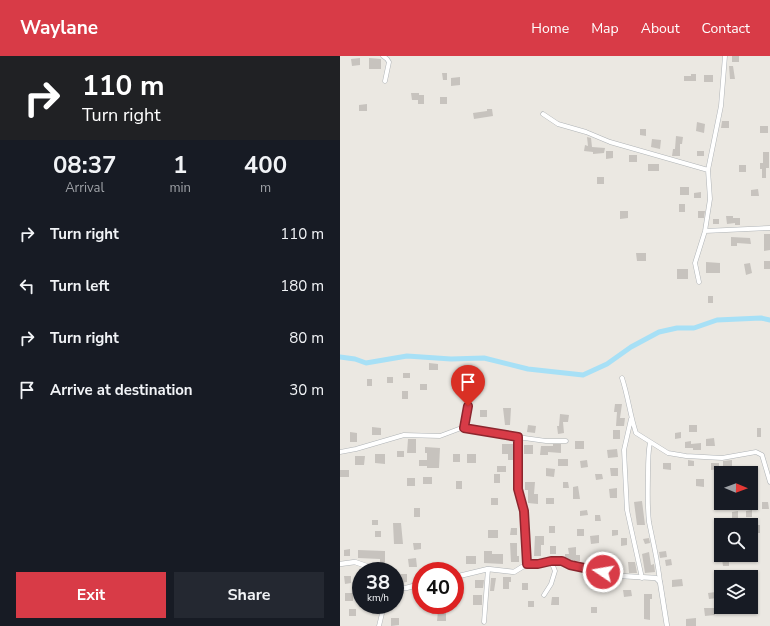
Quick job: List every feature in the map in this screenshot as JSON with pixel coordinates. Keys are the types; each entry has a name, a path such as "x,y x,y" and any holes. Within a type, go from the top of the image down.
{"street":[{"path":"382,56 389,62 385,81"},
{"path":"699,282 695,263 705,231 710,199 708,170 721,106 725,56"},
{"path":"543,114 558,124 586,132 610,142 708,170"},
{"path":"705,231 770,228"},
{"path":"622,378 636,433 668,453 686,456 722,458 756,452 762,455 770,482"},
{"path":"464,428 468,406"},
{"path":"631,417 624,450 627,510 642,578"},
{"path":"340,452 356,449 404,435 440,436 464,428 546,441 566,441"},
{"path":"518,437 518,489 524,511 527,564"},
{"path":"650,442 648,454 647,494 649,521 654,542 655,557 667,626"},
{"path":"544,595 551,584 555,571 551,561"},
{"path":"464,575 488,569 514,572 527,564 562,561 570,565 621,576 656,578 660,582"},
{"path":"340,564 352,562"},
{"path":"484,622 488,569"},
{"path":"379,626 382,614"}],"building":[{"path":"732,56 739,56 739,62 732,62"},
{"path":"360,58 360,65 352,66 351,59"},
{"path":"369,58 381,59 381,69 369,69"},
{"path":"729,66 733,66 735,79 730,79"},
{"path":"442,73 447,73 447,80 443,80"},
{"path":"691,74 696,74 696,81 684,81 684,76 691,76"},
{"path":"704,75 713,75 713,82 704,82"},
{"path":"460,77 460,85 451,86 451,78"},
{"path":"411,93 419,93 419,95 424,95 424,104 418,104 418,100 412,100"},
{"path":"440,97 447,97 447,104 440,104"},
{"path":"367,104 367,111 359,111 359,105"},
{"path":"487,109 492,109 493,116 474,119 473,113 487,111"},
{"path":"722,121 729,121 729,128 721,128"},
{"path":"697,122 705,124 704,133 696,131"},
{"path":"760,126 768,126 768,133 760,133"},
{"path":"640,129 646,129 646,136 640,135"},
{"path":"676,136 683,137 682,144 680,144 680,156 672,156 673,149 675,149"},
{"path":"587,137 591,138 592,147 605,148 604,153 593,154 593,152 584,151 585,145 588,146"},
{"path":"652,139 661,140 660,149 651,147"},
{"path":"606,151 613,151 613,158 606,159"},
{"path":"697,151 704,151 704,156 697,156"},
{"path":"763,152 769,152 769,168 766,168 766,178 762,178 762,169 760,169 760,163 763,163"},
{"path":"629,155 637,155 637,162 629,162"},
{"path":"648,164 659,164 659,171 648,171"},
{"path":"739,165 746,165 746,172 739,172"},
{"path":"597,177 604,177 604,184 597,184"},
{"path":"680,187 689,187 689,195 680,195"},
{"path":"758,189 759,196 751,196 751,190"},
{"path":"701,192 701,198 694,198 694,193"},
{"path":"679,204 685,204 685,212 679,212"},
{"path":"620,211 628,211 628,218 620,219"},
{"path":"698,211 705,211 704,218 698,218"},
{"path":"726,216 740,218 740,225 735,225 735,223 727,224"},
{"path":"713,219 719,219 719,224 713,224"},
{"path":"764,234 770,234 770,250 764,251"},
{"path":"731,237 750,238 751,244 737,243 737,246 731,246"},
{"path":"636,253 646,253 646,261 637,261"},
{"path":"764,261 770,261 770,269 764,269"},
{"path":"706,262 720,263 720,273 706,273"},
{"path":"750,263 752,273 746,275 744,264"},
{"path":"677,269 688,269 688,279 677,279"},
{"path":"708,296 713,296 713,303 708,303"},
{"path":"429,363 438,364 438,370 429,370"},
{"path":"403,373 410,373 410,378 403,378"},
{"path":"387,377 393,377 393,383 387,383"},
{"path":"367,379 372,379 372,386 367,386"},
{"path":"420,384 427,384 427,390 420,390"},
{"path":"402,391 408,391 408,399 402,399"},
{"path":"615,404 622,404 620,418 625,418 624,426 616,426 617,412 614,412"},
{"path":"503,408 511,408 510,425 505,425"},
{"path":"480,410 487,410 487,417 480,417"},
{"path":"560,414 569,415 568,422 563,422 564,433 558,434 557,426 559,426"},
{"path":"528,425 536,426 535,433 527,432"},
{"path":"689,425 697,425 697,432 689,432"},
{"path":"372,427 381,428 381,435 372,435"},
{"path":"757,428 761,428 761,437 757,437"},
{"path":"613,430 620,430 620,439 613,439"},
{"path":"350,432 357,433 357,442 350,442"},
{"path":"681,432 681,438 675,439 675,433"},
{"path":"714,438 715,446 706,446 706,439"},
{"path":"408,439 416,439 416,453 407,453"},
{"path":"575,441 584,441 584,449 575,449"},
{"path":"691,441 691,444 701,443 701,450 685,448 685,442"},
{"path":"502,444 514,444 514,460 508,460 508,454 502,454"},
{"path":"553,444 561,444 561,453 548,452 548,455 540,455 541,446 553,446"},
{"path":"524,445 533,445 533,454 524,454"},
{"path":"425,447 440,448 439,468 419,466 419,460 427,460"},
{"path":"617,449 618,457 608,458 607,450"},
{"path":"397,451 404,451 404,457 397,457"},
{"path":"375,454 385,454 385,464 375,463"},
{"path":"453,454 460,454 460,462 453,462"},
{"path":"467,454 476,454 476,463 467,463"},
{"path":"355,456 365,456 364,465 355,465"},
{"path":"558,459 568,459 568,466 558,466"},
{"path":"587,460 588,467 581,468 580,461"},
{"path":"688,460 694,461 694,466 688,466"},
{"path":"732,460 732,466 723,466 723,461"},
{"path":"663,463 671,463 671,470 663,469"},
{"path":"711,463 719,463 719,466 714,466 714,470 711,470"},
{"path":"497,466 506,466 506,472 497,472"},
{"path":"546,468 555,469 554,477 546,476"},
{"path":"610,468 618,468 618,476 611,476"},
{"path":"340,470 349,470 349,477 340,477"},
{"path":"494,474 500,474 500,483 494,483"},
{"path":"595,474 602,474 603,479 596,480"},
{"path":"423,477 432,477 432,484 423,484"},
{"path":"407,478 415,478 415,486 407,486"},
{"path":"696,479 704,479 704,487 696,486"},
{"path":"456,481 462,481 462,489 456,489"},
{"path":"525,482 535,482 534,494 538,494 538,504 528,503 528,490 525,490"},
{"path":"563,482 568,482 569,488 563,488"},
{"path":"578,486 580,499 573,499 573,487"},
{"path":"617,488 617,498 610,498 609,489"},
{"path":"491,498 498,498 498,505 491,505"},
{"path":"546,498 554,498 554,504 546,504"},
{"path":"642,501 645,525 637,525 634,502"},
{"path":"762,502 768,502 769,509 762,509"},
{"path":"414,508 420,508 420,517 414,517"},
{"path":"587,510 588,515 580,516 580,511"},
{"path":"752,510 752,517 746,517 746,511"},
{"path":"738,511 738,518 732,518 732,512"},
{"path":"595,515 600,515 601,521 595,521"},
{"path":"372,520 378,520 378,525 372,525"},
{"path":"393,523 401,523 403,544 394,544"},
{"path":"758,525 760,525 760,533 758,533"},
{"path":"549,526 555,526 555,533 549,533"},
{"path":"511,528 517,528 517,535 510,535"},
{"path":"577,529 584,529 584,536 577,536"},
{"path":"488,530 498,530 498,538 488,538"},
{"path":"612,530 618,530 618,535 612,536"},
{"path":"375,531 381,531 381,537 375,537"},
{"path":"599,535 599,543 591,544 590,536"},
{"path":"535,536 544,536 544,545 541,545 541,556 534,556"},
{"path":"621,538 627,538 627,545 621,546"},
{"path":"649,538 650,543 645,544 643,539"},
{"path":"413,543 421,543 421,549 414,550"},
{"path":"510,543 517,543 517,556 519,556 519,562 511,562"},
{"path":"550,546 556,546 556,554 550,554"},
{"path":"576,547 576,555 580,555 580,561 568,560 565,558 565,554 569,554 568,548"},
{"path":"350,549 350,556 344,556 344,550"},
{"path":"358,550 385,551 385,562 380,562 380,559 358,558"},
{"path":"484,551 492,551 492,554 503,554 503,564 484,563"},
{"path":"666,551 667,557 660,558 659,552"},
{"path":"649,552 651,565 654,564 655,572 645,573 642,554"},
{"path":"466,556 476,556 476,564 466,564"},
{"path":"416,558 416,562 412,562 412,567 409,567 408,559"},
{"path":"671,559 672,565 666,566 665,560"},
{"path":"628,562 635,562 637,573 629,573"},
{"path":"722,562 729,562 729,566 723,566"},
{"path":"404,574 407,574 407,582 404,582"},
{"path":"344,576 351,576 351,583 345,584"},
{"path":"503,577 511,577 509,589 503,589"},
{"path":"491,578 496,578 494,591 490,591"},
{"path":"682,579 683,586 672,587 672,580"},
{"path":"475,580 484,580 483,588 475,588"},
{"path":"522,583 528,583 528,590 522,590"},
{"path":"623,590 631,590 632,596 624,597"},
{"path":"714,592 714,598 709,599 708,593"},
{"path":"345,593 352,593 352,601 345,601"},
{"path":"644,594 652,594 652,599 650,599 650,620 644,619"},
{"path":"473,595 482,595 482,605 473,605"},
{"path":"552,597 559,597 559,605 551,605"},
{"path":"528,601 534,601 534,607 528,607"},
{"path":"591,607 597,607 597,613 591,613"},
{"path":"704,608 714,608 715,615 705,616"},
{"path":"349,609 352,609 352,614 356,614 356,616 349,616"},
{"path":"438,614 446,614 446,621 437,621"},
{"path":"391,618 399,618 399,625 391,626"},
{"path":"696,618 696,626 686,626 686,619"}],"waterway":[{"path":"340,357 355,359 366,363 407,356 451,359 484,358 528,369 583,375 607,364 631,347 659,332 677,328 694,328 717,320 761,318 770,320"}],"route":[{"path":"468,406 464,428 518,437 518,489 524,511 527,564 562,561 570,565 603,572"}]}
